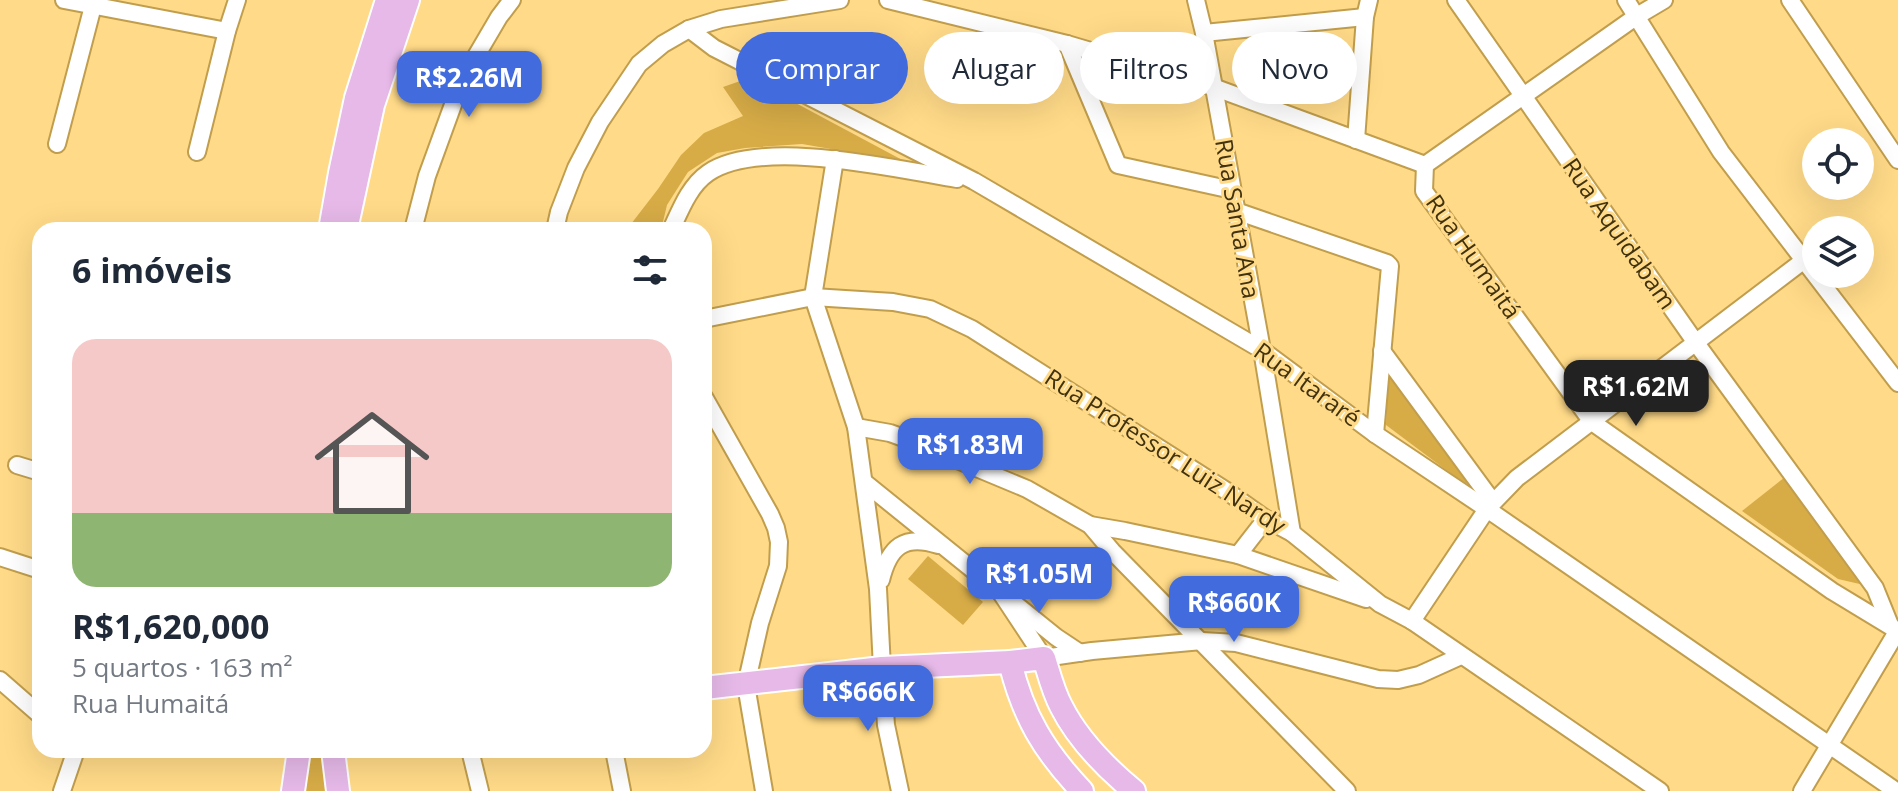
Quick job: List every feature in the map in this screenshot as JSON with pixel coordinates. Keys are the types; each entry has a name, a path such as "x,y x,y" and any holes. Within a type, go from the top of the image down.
{"main road":[{"path":"331,222 356,98 387,0"},
{"path":"348,222 373,105 408,0"},
{"path":"712,687 882,668 1044,658 1060,706 1081,740 1134,791"},
{"path":"1010,662 1033,729 1057,766 1082,791"},
{"path":"293,791 298,758"},
{"path":"334,758 338,791"}],"street":[{"path":"64,0 227,31"},
{"path":"197,152 237,0"},
{"path":"415,222 427,176 462,80 512,0"},
{"path":"557,222 576,168 600,122 639,64 663,44 689,29 721,19 840,0"},
{"name":"Rua Humaitá","path":"888,0 1080,48"},
{"name":"Rua Santa Ana","path":"1196,0 1204,32"},
{"path":"1356,140 1365,17 1369,0"},
{"name":"Rua Aquidabam","path":"1456,0 1696,343 1875,588 1896,629"},
{"path":"1626,0 1721,152 1802,260"},
{"path":"1425,165 1664,0"},
{"path":"1790,0 1896,153"},
{"path":"57,144 93,6"},
{"path":"1214,32 1365,17"},
{"name":"Rua Itararé","path":"689,29 714,48 974,181 1262,350 1375,434 1490,505 1896,791"},
{"path":"1067,44 1118,165 1232,190"},
{"name":"Rua Humaitá","path":"1216,88 1425,165 1424,191 1592,422 1832,591 1896,629"},
{"name":"Rua Santa Ana","path":"1216,103 1292,533"},
{"path":"675,222 686,199 705,175 728,163 757,157 835,159 974,181"},
{"path":"835,159 813,297 856,427 878,589 886,725 900,791"},
{"path":"1236,211 1387,263 1391,270 1375,434"},
{"path":"1412,621 1490,505 1517,478 1802,262"},
{"path":"1824,288 1898,383"},
{"name":"Rua Professor Luiz Nardy","path":"712,317 813,297 918,306 972,329 1292,533 1380,604 1412,621 1660,791"},
{"path":"1382,351 1490,505"},
{"path":"712,411 770,514 779,542 778,566 760,623 746,685 764,791"},
{"path":"856,427 890,433 1027,489 1090,525 1238,555 1380,604"},
{"path":"17,465 32,470"},
{"path":"864,482 1080,653"},
{"path":"1238,555 1266,519"},
{"path":"1090,525 1347,791"},
{"path":"878,589 885,562 905,542 922,540 943,547"},
{"path":"0,557 32,567"},
{"path":"1001,593 1044,658 1202,641 1236,643 1378,679 1398,680 1419,675 1461,656"},
{"path":"1802,791 1896,629"},
{"path":"0,680 32,708"},
{"path":"62,791 73,758"},
{"path":"472,758 480,791"},
{"path":"616,758 622,791"}],"shaded area":[{"path":"736,82 736,104 798,104 906,162 802,144 717,153 688,172 667,205 663,222 633,222 681,155 704,133 743,116 723,87"},
{"path":"1388,368 1468,479 1466,485 1386,425"},
{"path":"1785,477 1864,585 1838,579 1742,511"},
{"path":"928,556 983,602 963,625 908,579"},
{"path":"307,758 326,758 330,791 301,791"}]}
